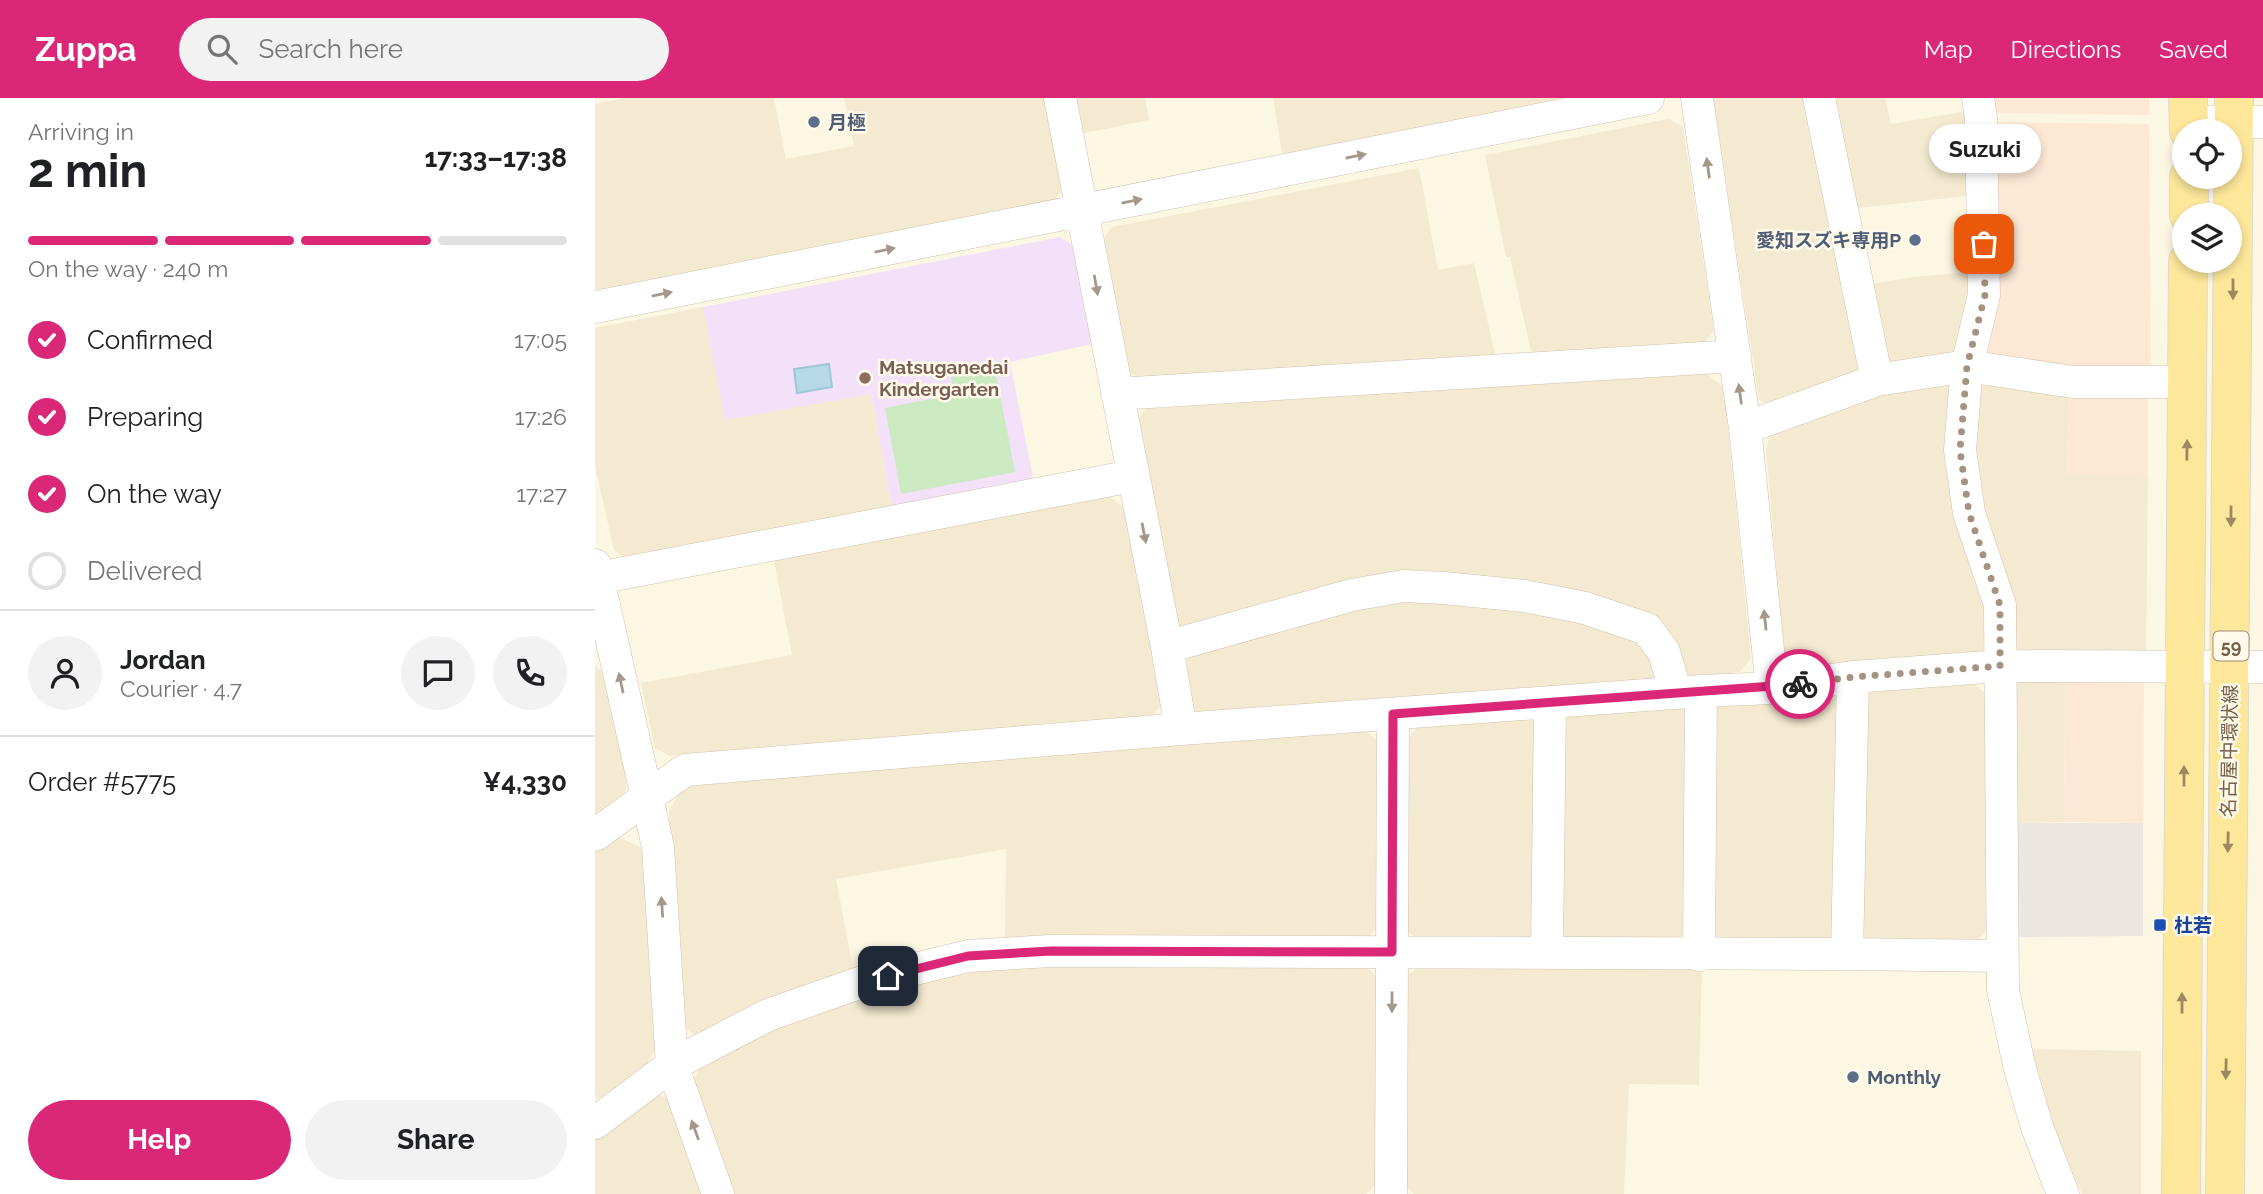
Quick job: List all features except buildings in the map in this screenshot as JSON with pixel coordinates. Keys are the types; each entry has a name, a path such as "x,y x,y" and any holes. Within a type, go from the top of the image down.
{"main road":[{"name":"名古屋中環状線","path":"2225,1194 2247,667 2244,114"},
{"name":"59","path":"2181,1194 2189,273"}],"street":[{"path":"1060,98 1181,729"},
{"path":"595,307 1649,98"},
{"path":"1697,98 1745,428 1772,688"},
{"path":"1819,98 1877,380"},
{"path":"1978,98 1982,118 1985,295 1967,366 1960,450 1969,513 2000,605 2003,990 2036,1127 2063,1194"},
{"path":"2188,117 2244,114"},
{"path":"1117,394 1735,356"},
{"path":"1745,428 1877,380 1967,366 2073,383 2187,382"},
{"path":"718,1194 672,1065 658,847 596,571 1132,476"},
{"path":"1167,648 1352,595 1404,586 1524,596 1585,608 1647,629 1688,692 1699,955"},
{"path":"595,835 685,770 1181,729 1772,688 1853,677 2000,666 2247,667"},
{"path":"1847,954 1853,677"},
{"path":"1547,953 1550,702"},
{"path":"1391,1194 1393,714"},
{"path":"595,1123 672,1065 768,1015 862,982 968,956 1051,951 2002,956"}],"shaded area":[{"path":"626,98 774,98 786,159 854,146 844,98 1046,98 1063,188 1053,202 595,293 595,104"},
{"path":"1073,98 1145,98 1149,120 1080,134"},
{"path":"1273,98 1587,98 1283,159"},
{"path":"1713,98 1812,98 1866,363 1858,377 1774,409 1759,400"},
{"path":"1827,98 1885,98 1891,124 1968,111 1976,195 1849,209"},
{"path":"1991,98 2149,98 2149,115 1992,113"},
{"path":"1668,119 1683,127 1714,331 1701,346 1532,356 1510,257 1506,257 1485,155"},
{"path":"1994,122 2149,124 2151,369 2074,370 1982,356"},
{"path":"1419,168 1438,270 1474,263 1496,358 1140,379 1125,369 1102,240 1112,227"},
{"name":"Matsuganedai Kindergarten","path":"1060,237 1074,246 1092,344 1010,362 1034,482 892,509 871,394 725,420 703,307"},
{"path":"1975,271 1954,362 1896,372 1880,361 1865,285"},
{"path":"703,307 726,419 871,394 892,509 626,559 614,550 595,466 595,328"},
{"path":"1706,373 1724,388 1751,658 1740,672 1682,678 1656,627 1407,581 1179,638 1136,422 1146,409"},
{"path":"1957,376 1990,608 1992,654 1799,671 1784,655 1766,450 1771,432 1836,405"},
{"path":"1977,381 2070,394 2066,473 2148,477 2146,652 2022,653 2008,643 1970,446"},
{"path":"2070,394 2148,394 2148,477 2066,474"},
{"path":"1109,496 1126,509 1165,701 1148,719 670,756 655,748 641,683 792,655 774,561"},
{"path":"1356,599 1525,603 1643,633 1662,679 1203,715 1187,704 1180,651"},
{"path":"595,667 604,672 627,783 624,797 595,817"},
{"path":"2065,679 2064,822 2017,823 2016,680"},
{"path":"2065,679 2144,681 2143,823 2064,822"},
{"path":"1972,682 1985,693 1986,931 1975,943 1866,942 1854,929 1859,704 1873,690"},
{"path":"1832,693 1845,705 1839,931 1828,941 1716,942 1705,930 1709,713 1720,701"},
{"path":"1682,705 1693,714 1690,928 1676,941 1566,941 1555,928 1557,725 1569,714"},
{"path":"1532,716 1542,727 1539,929 1526,940 1418,940 1405,929 1408,738 1420,724"},
{"path":"1364,730 1379,742 1378,927 1366,939 1005,941 1006,849 836,879 854,974 698,1038 682,1025 669,812 679,793 697,782"},
{"path":"2017,823 2143,823 2143,936 2019,937"},
{"path":"615,836 645,849 655,1049 646,1066 598,1099 595,1097 595,850"},
{"path":"1059,964 1367,967 1378,978 1376,1184 1366,1194 733,1194 693,1082 700,1067 772,1029 868,995 957,974"},
{"path":"1420,966 1702,969 1699,1085 1629,1084 1624,1194 1414,1194 1406,1186 1404,978"},
{"path":"2032,1049 2141,1051 2141,1194 2082,1194 2049,1120"},
{"path":"655,1093 671,1100 704,1194 595,1194 595,1138"}],"green space":[{"path":"995,369 1015,472 901,494 885,408 955,394 951,377"}],"water":[{"path":"829,364 832,387 797,393 794,369"}],"way so far":[{"path":"1800,684 1853,677 2000,666 2000,605 1969,513 1960,450 1967,366 1985,295 1984,244"}],"place":[{"name":"月極","path":"814,122"},
{"name":"愛知スズキ専用P","path":"1915,240"},
{"name":"Suzuki","path":"1984,244"},
{"name":"Matsuganedai Kindergarten","path":"865,378"},
{"name":"杜若","path":"2160,925"},
{"name":"Monthly","path":"1853,1077"}],"route":[{"path":"888,976 968,956 1051,951 1392,952 1393,714 1800,684"}]}
